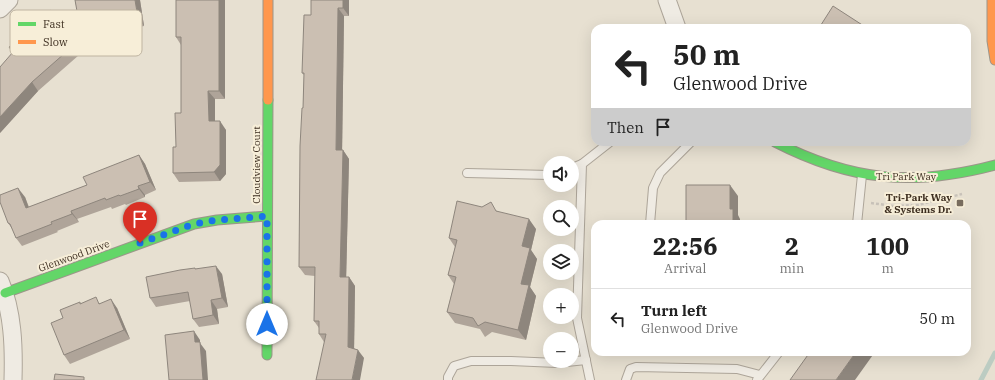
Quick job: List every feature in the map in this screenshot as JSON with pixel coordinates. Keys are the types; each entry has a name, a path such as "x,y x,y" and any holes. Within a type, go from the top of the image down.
{"street":[{"path":"0,9 9,0"},
{"name":"Cloudview Court","path":"267,355 268,0"},
{"path":"667,0 676,24"},
{"path":"992,0 992,41 995,60"},
{"name":"Tri Park Way","path":"782,146 800,156 828,166 862,175 880,177 919,178 960,174 995,165"},
{"name":"Glenwood Drive","path":"2,287 194,224 217,220 267,216"},
{"path":"2,287 9,310 12,332 14,362 13,380"}],"lane":[{"path":"579,165 605,146"},
{"path":"650,220 653,188 660,173 687,146"},
{"path":"582,164 576,318 590,380"},
{"path":"467,173 543,174"},
{"path":"857,220 862,175"},
{"path":"626,380 630,369 636,367 736,369 758,378 776,356"},
{"path":"448,380 454,366 471,361 557,363 586,360"}],"path":[{"path":"859,201 894,206 918,205 967,192"}],"building":[{"path":"75,0 135,0 137,10 77,10"},
{"path":"176,0 219,0 219,91 208,91 209,121 220,121 220,165 214,172 173,173 173,147 176,147 175,113 181,113 181,37 176,37"},
{"path":"311,0 343,0 343,8 338,8 336,150 343,150 340,277 349,277 348,347 358,350 352,380 316,380 326,334 319,334 319,321 314,321 315,267 299,267 300,146 303,108 304,73 302,73 304,15 311,15"},
{"path":"833,6 861,24 822,24"},
{"path":"10,55 62,56 32,82 0,117 0,67"},
{"path":"139,155 150,182 138,186 139,189 120,196 119,195 106,200 105,198 71,211 72,214 51,222 52,224 16,238 10,224 8,223 0,202 0,195 18,188 26,208 87,185 83,177"},
{"path":"686,185 730,185 730,209 733,209 733,220 686,220"},
{"path":"457,201 482,207 491,202 496,211 529,219 522,246 530,248 521,284 529,285 518,330 485,322 478,326 473,318 447,312 456,277 448,275 457,240 449,238"},
{"path":"216,266 222,298 211,300 213,315 193,319 188,292 150,298 146,277 180,270"},
{"path":"96,297 99,304 111,299 124,330 64,355 51,323 63,318 60,310"},
{"path":"194,331 195,342 200,342 203,380 169,380 165,335"},
{"path":"807,356 853,356 836,380 790,380"},
{"path":"55,374 84,377 84,380 54,380"}],"waterway":[{"path":"981,380 995,353"}],"traffic: fast":[{"path":"267,355 268,100"},
{"path":"784,146 830,165 856,172 882,176 909,178 936,176 965,172 995,165"},
{"path":"5,293 194,224 217,220 267,216"}],"traffic: slow":[{"path":"268,0 268,100"},
{"path":"992,0 992,41 995,60"}],"place":[{"name":"Tri-Park Way & Systems Dr.","path":"960,203"}],"route":[{"path":"140,243 194,224 217,220 267,216 267,324"}]}
